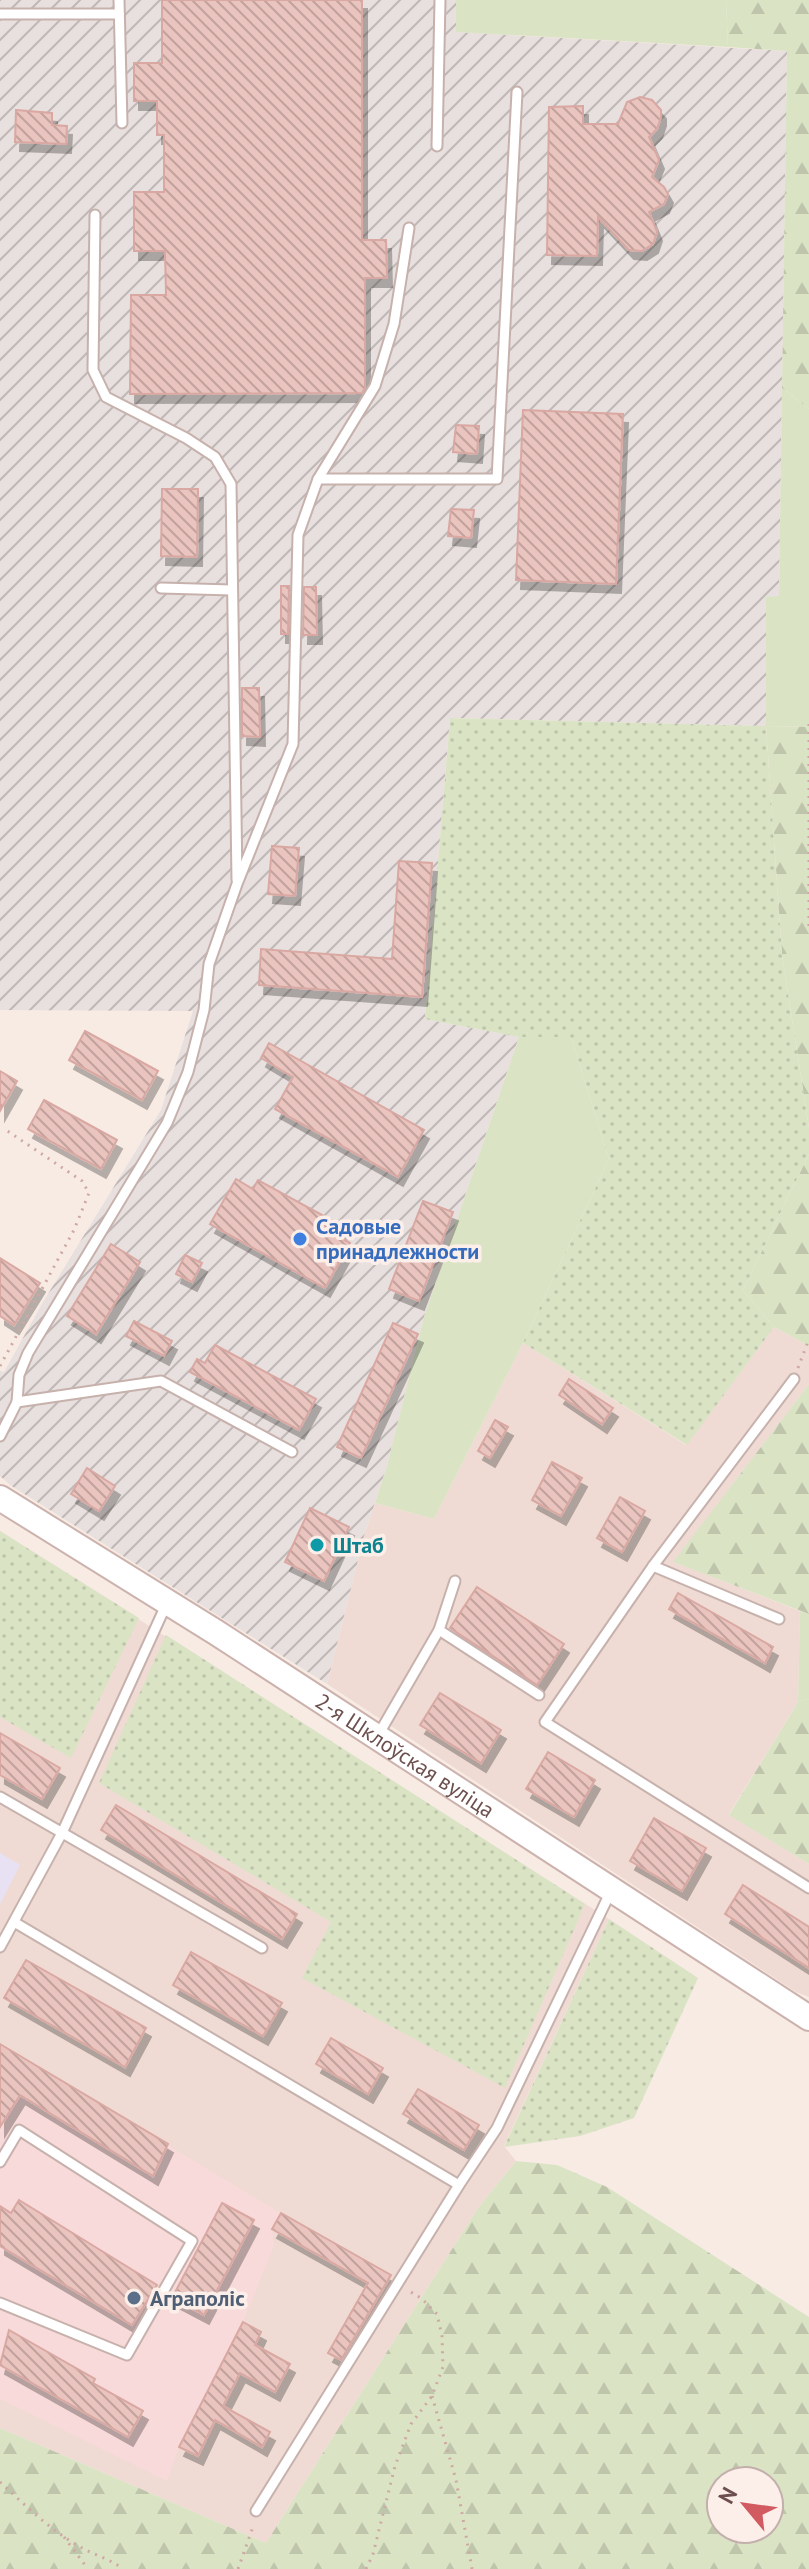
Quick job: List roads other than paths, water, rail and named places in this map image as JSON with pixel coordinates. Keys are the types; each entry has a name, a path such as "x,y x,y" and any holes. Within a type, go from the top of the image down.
{"street":[{"name":"2-я Шклоўская вуліца","path":"0,1498 168,1602 809,2018"}],"lane":[{"path":"119,0 122,123"},
{"path":"437,146 440,0"},
{"path":"0,14 119,14"},
{"path":"318,479 497,479 517,92"},
{"path":"95,215 93,370 106,397 186,438 215,457 231,484 237,884"},
{"path":"0,1436 17,1402 19,1375 28,1353 167,1123 188,1072 204,1010 209,964 293,744 298,535 318,479 375,386 394,324 409,228"},
{"path":"161,588 232,590"},
{"path":"794,1379 653,1566 545,1722 809,1888"},
{"path":"17,1402 161,1381 292,1452"},
{"path":"653,1566 779,1619"},
{"path":"377,1737 439,1630 455,1581"},
{"path":"0,1947 62,1833 168,1602"},
{"path":"439,1630 539,1695"},
{"path":"0,1797 262,1948"},
{"path":"256,2511 497,2128 611,1891"},
{"path":"14,1922 459,2185"},
{"path":"0,2162 19,2130 192,2241 127,2355 0,2303"}],"place":[{"name":"Садовые принадлежности","path":"300,1239"},
{"name":"Штаб","path":"317,1545"},
{"name":"Аграполіс","path":"134,2298"}]}
